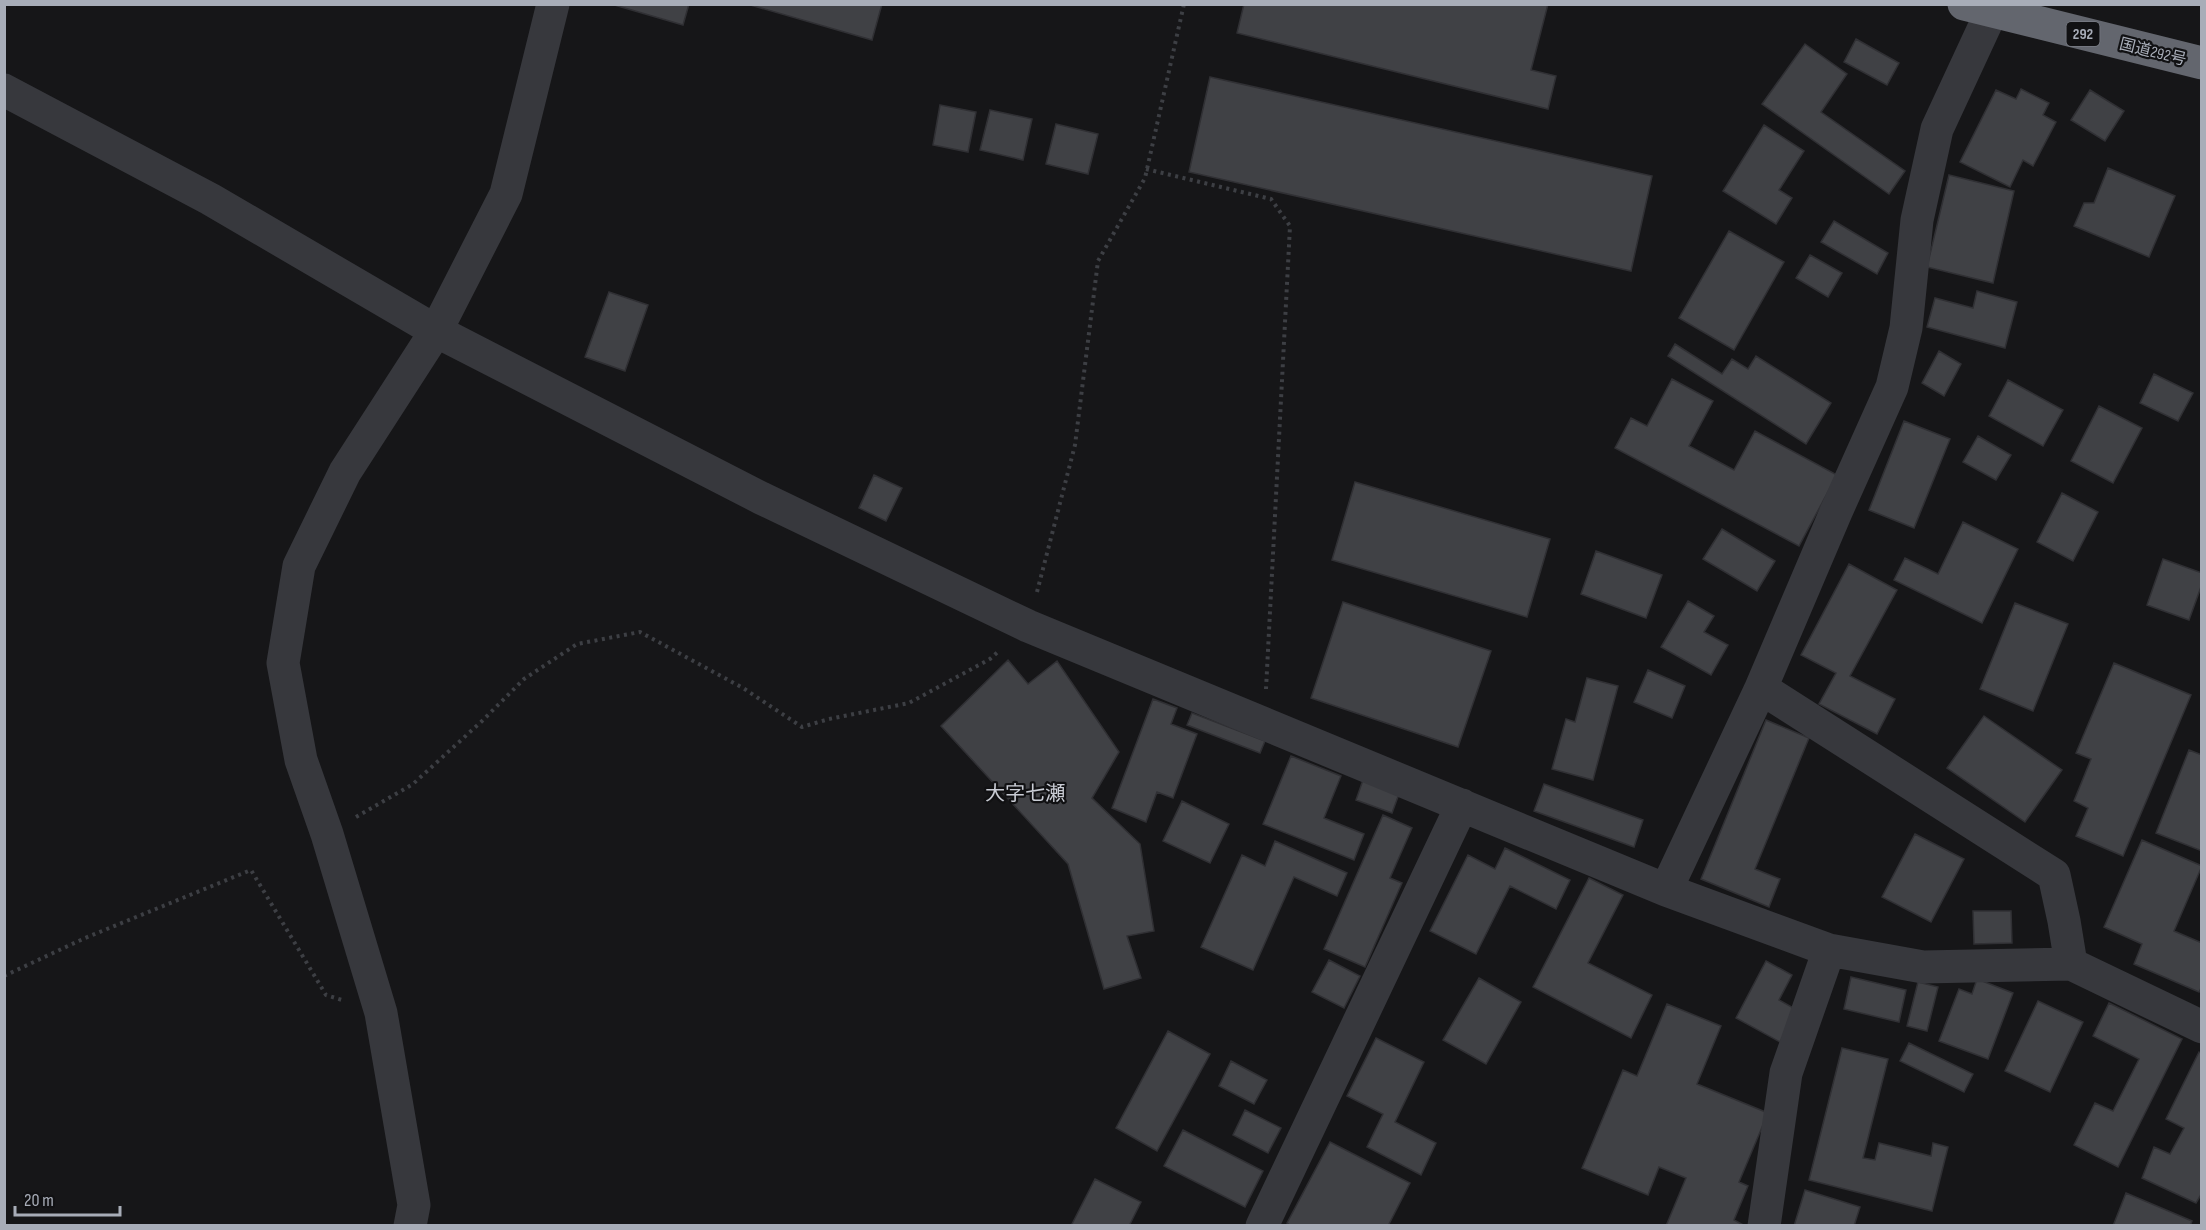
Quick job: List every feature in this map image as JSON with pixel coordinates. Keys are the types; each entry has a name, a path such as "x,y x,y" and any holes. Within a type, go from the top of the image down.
{"highway":[{"name":"国道292号","path":"1983,7 2202,63"}],"street":[{"path":"410,1226 414,1206 381,1013 327,834 301,760 283,663 299,566 345,472 436,331 506,194 553,4"},
{"path":"1666,890 1761,688 1892,387 1906,328 1917,220 1937,129 1983,7"},
{"path":"4,90 210,199 436,331 761,498 1028,626 1666,890 1829,950 1923,967 2071,964 2202,1027"},
{"path":"1761,688 2054,875 2071,964"},
{"path":"1262,1226 1462,805"},
{"path":"1764,1226 1786,1073 1829,950"}],"path":[{"path":"327,834 413,784 524,679 577,644 640,632 743,688 802,727 829,719 909,703 990,659 1028,626 1075,445 1098,261 1145,178 1184,4"},
{"path":"1146,169 1272,199 1290,226 1264,723"},
{"path":"4,976 85,938 251,870 326,995 381,1013"}],"building":[{"path":"611,4 689,4 683,25"},
{"path":"747,4 882,4 872,40"},
{"path":"1244,4 1548,4 1531,70 1556,76 1548,109 1237,33"},
{"path":"1856,39 1899,63 1887,85 1844,62"},
{"path":"1805,44 1847,74 1821,112 1905,171 1889,194 1762,104"},
{"path":"1210,77 1652,176 1631,271 1189,172"},
{"path":"2021,89 2049,103 2043,115 2056,122 2033,166 2023,160 2010,187 1960,162 1996,90 2016,99"},
{"path":"2090,90 2124,111 2105,141 2071,120"},
{"path":"940,105 976,112 968,152 933,145"},
{"path":"990,110 1032,119 1023,160 980,150"},
{"path":"1056,124 1098,134 1088,174 1046,164"},
{"path":"1764,125 1804,151 1779,190 1792,198 1776,224 1723,191"},
{"path":"2108,168 2175,196 2149,257 2074,226 2084,203 2094,203"},
{"path":"1949,175 2014,191 1993,283 1927,267"},
{"path":"1834,221 1888,253 1877,274 1821,242"},
{"path":"1729,231 1784,262 1734,350 1679,318"},
{"path":"1810,255 1842,273 1828,297 1796,278"},
{"path":"1977,291 2017,302 2005,348 1927,327 1935,298 1973,308"},
{"path":"609,292 648,305 625,371 585,357"},
{"path":"1675,344 1722,374 1732,359 1748,369 1756,356 1831,403 1806,444 1668,356"},
{"path":"1939,351 1961,364 1944,396 1922,383"},
{"path":"2154,374 2193,393 2178,421 2140,403"},
{"path":"1672,379 1713,401 1689,446 1734,470 1755,431 1837,475 1799,546 1615,448 1631,418 1647,426"},
{"path":"2008,380 2063,410 2043,446 1989,416"},
{"path":"2099,406 2142,428 2113,483 2071,461"},
{"path":"1904,421 1950,439 1914,528 1869,510"},
{"path":"1978,436 2011,455 1996,480 1963,462"},
{"path":"874,475 902,488 886,521 859,508"},
{"path":"1355,482 1550,539 1527,617 1332,560"},
{"path":"2062,493 2098,512 2073,561 2037,542"},
{"path":"1963,522 2018,549 1982,623 1894,580 1905,558 1938,574"},
{"path":"1722,529 1775,561 1757,591 1703,559"},
{"path":"1596,551 1662,575 1646,618 1581,594"},
{"path":"2163,559 2202,573 2202,584 2189,620 2147,605"},
{"path":"1849,564 1897,590 1850,676 1895,699 1877,734 1819,704 1836,673 1801,655"},
{"path":"1688,601 1714,616 1704,632 1728,645 1711,675 1661,647"},
{"path":"1343,602 1491,651 1458,747 1311,698"},
{"path":"2015,603 2068,624 2033,711 1980,689"},
{"path":"1008,660 1028,684 1057,661 1119,752 1092,798 1140,844 1154,931 1127,936 1141,978 1104,989 1068,864 941,726"},
{"path":"2114,663 2191,695 2123,856 2076,836 2088,808 2074,801 2091,759 2076,753"},
{"path":"1648,670 1685,686 1672,718 1634,702"},
{"path":"1587,678 1618,686 1593,780 1552,769 1566,719 1575,722"},
{"path":"1153,699 1177,708 1171,724 1197,734 1173,798 1157,792 1146,822 1112,808"},
{"path":"1192,713 1265,741 1260,753 1187,725"},
{"path":"1984,716 2062,770 2025,822 1947,768"},
{"path":"1766,720 1809,738 1755,869 1780,879 1769,907 1701,879"},
{"path":"2189,750 2202,755 2202,851 2156,833"},
{"path":"1291,756 1341,776 1324,818 1364,834 1354,860 1263,824"},
{"path":"1363,780 1399,794 1392,813 1356,800"},
{"path":"1544,784 1643,820 1634,847 1534,811"},
{"path":"1182,801 1229,824 1210,863 1163,841"},
{"path":"1383,815 1412,828 1390,878 1402,883 1365,967 1324,949"},
{"path":"1915,834 1964,859 1931,922 1882,897"},
{"path":"2142,840 2202,866 2174,931 2202,943 2202,986 2199,992 2134,964 2142,944 2104,927"},
{"path":"1275,841 1347,873 1337,896 1294,877 1253,970 1201,947 1242,855 1265,866"},
{"path":"1505,848 1570,880 1556,909 1510,886 1476,954 1430,931 1468,855 1495,869"},
{"path":"1589,878 1623,895 1588,963 1652,995 1631,1038 1533,987"},
{"path":"1973,911 2011,911 2012,943 1974,944"},
{"path":"1329,960 1360,976 1344,1008 1312,992"},
{"path":"1766,961 1792,975 1779,1000 1797,1010 1780,1042 1736,1018"},
{"path":"1851,977 1906,990 1899,1022 1844,1009"},
{"path":"1479,978 1521,1002 1486,1064 1443,1040"},
{"path":"1977,979 2013,993 1988,1059 1939,1041 1959,989 1972,994"},
{"path":"1918,982 1938,987 1927,1031 1907,1026"},
{"path":"2038,1001 2083,1022 2050,1092 2005,1071"},
{"path":"2109,1003 2182,1039 2118,1167 2074,1145 2095,1103 2113,1111 2139,1059 2093,1036"},
{"path":"1667,1004 1721,1026 1697,1084 1768,1113 1739,1182 1748,1186 1734,1220 1745,1226 1666,1226 1686,1178 1659,1167 1648,1195 1582,1168 1623,1070 1637,1076"},
{"path":"1168,1031 1210,1054 1157,1151 1116,1128"},
{"path":"1376,1038 1424,1062 1395,1122 1436,1143 1421,1175 1367,1147 1383,1114 1347,1096"},
{"path":"1909,1043 1973,1074 1964,1092 1900,1061"},
{"path":"1842,1048 1888,1059 1863,1158 1875,1160 1879,1143 1931,1156 1933,1143 1948,1147 1932,1211 1809,1180"},
{"path":"2199,1052 2202,1054 2202,1193 2196,1203 2142,1178 2154,1147 2170,1154 2184,1128 2166,1119"},
{"path":"1231,1061 1267,1080 1254,1104 1219,1086"},
{"path":"1245,1110 1281,1128 1268,1153 1233,1135"},
{"path":"1183,1130 1263,1171 1245,1207 1164,1166"},
{"path":"1330,1142 1410,1183 1388,1226 1291,1226 1287,1223"},
{"path":"1095,1179 1141,1202 1129,1226 1071,1226"},
{"path":"1805,1190 1860,1207 1854,1226 1794,1226"},
{"path":"2126,1193 2192,1221 2190,1226 2113,1226"}],"district":[{"name":"大字七瀬","path":"1025,793"}]}
